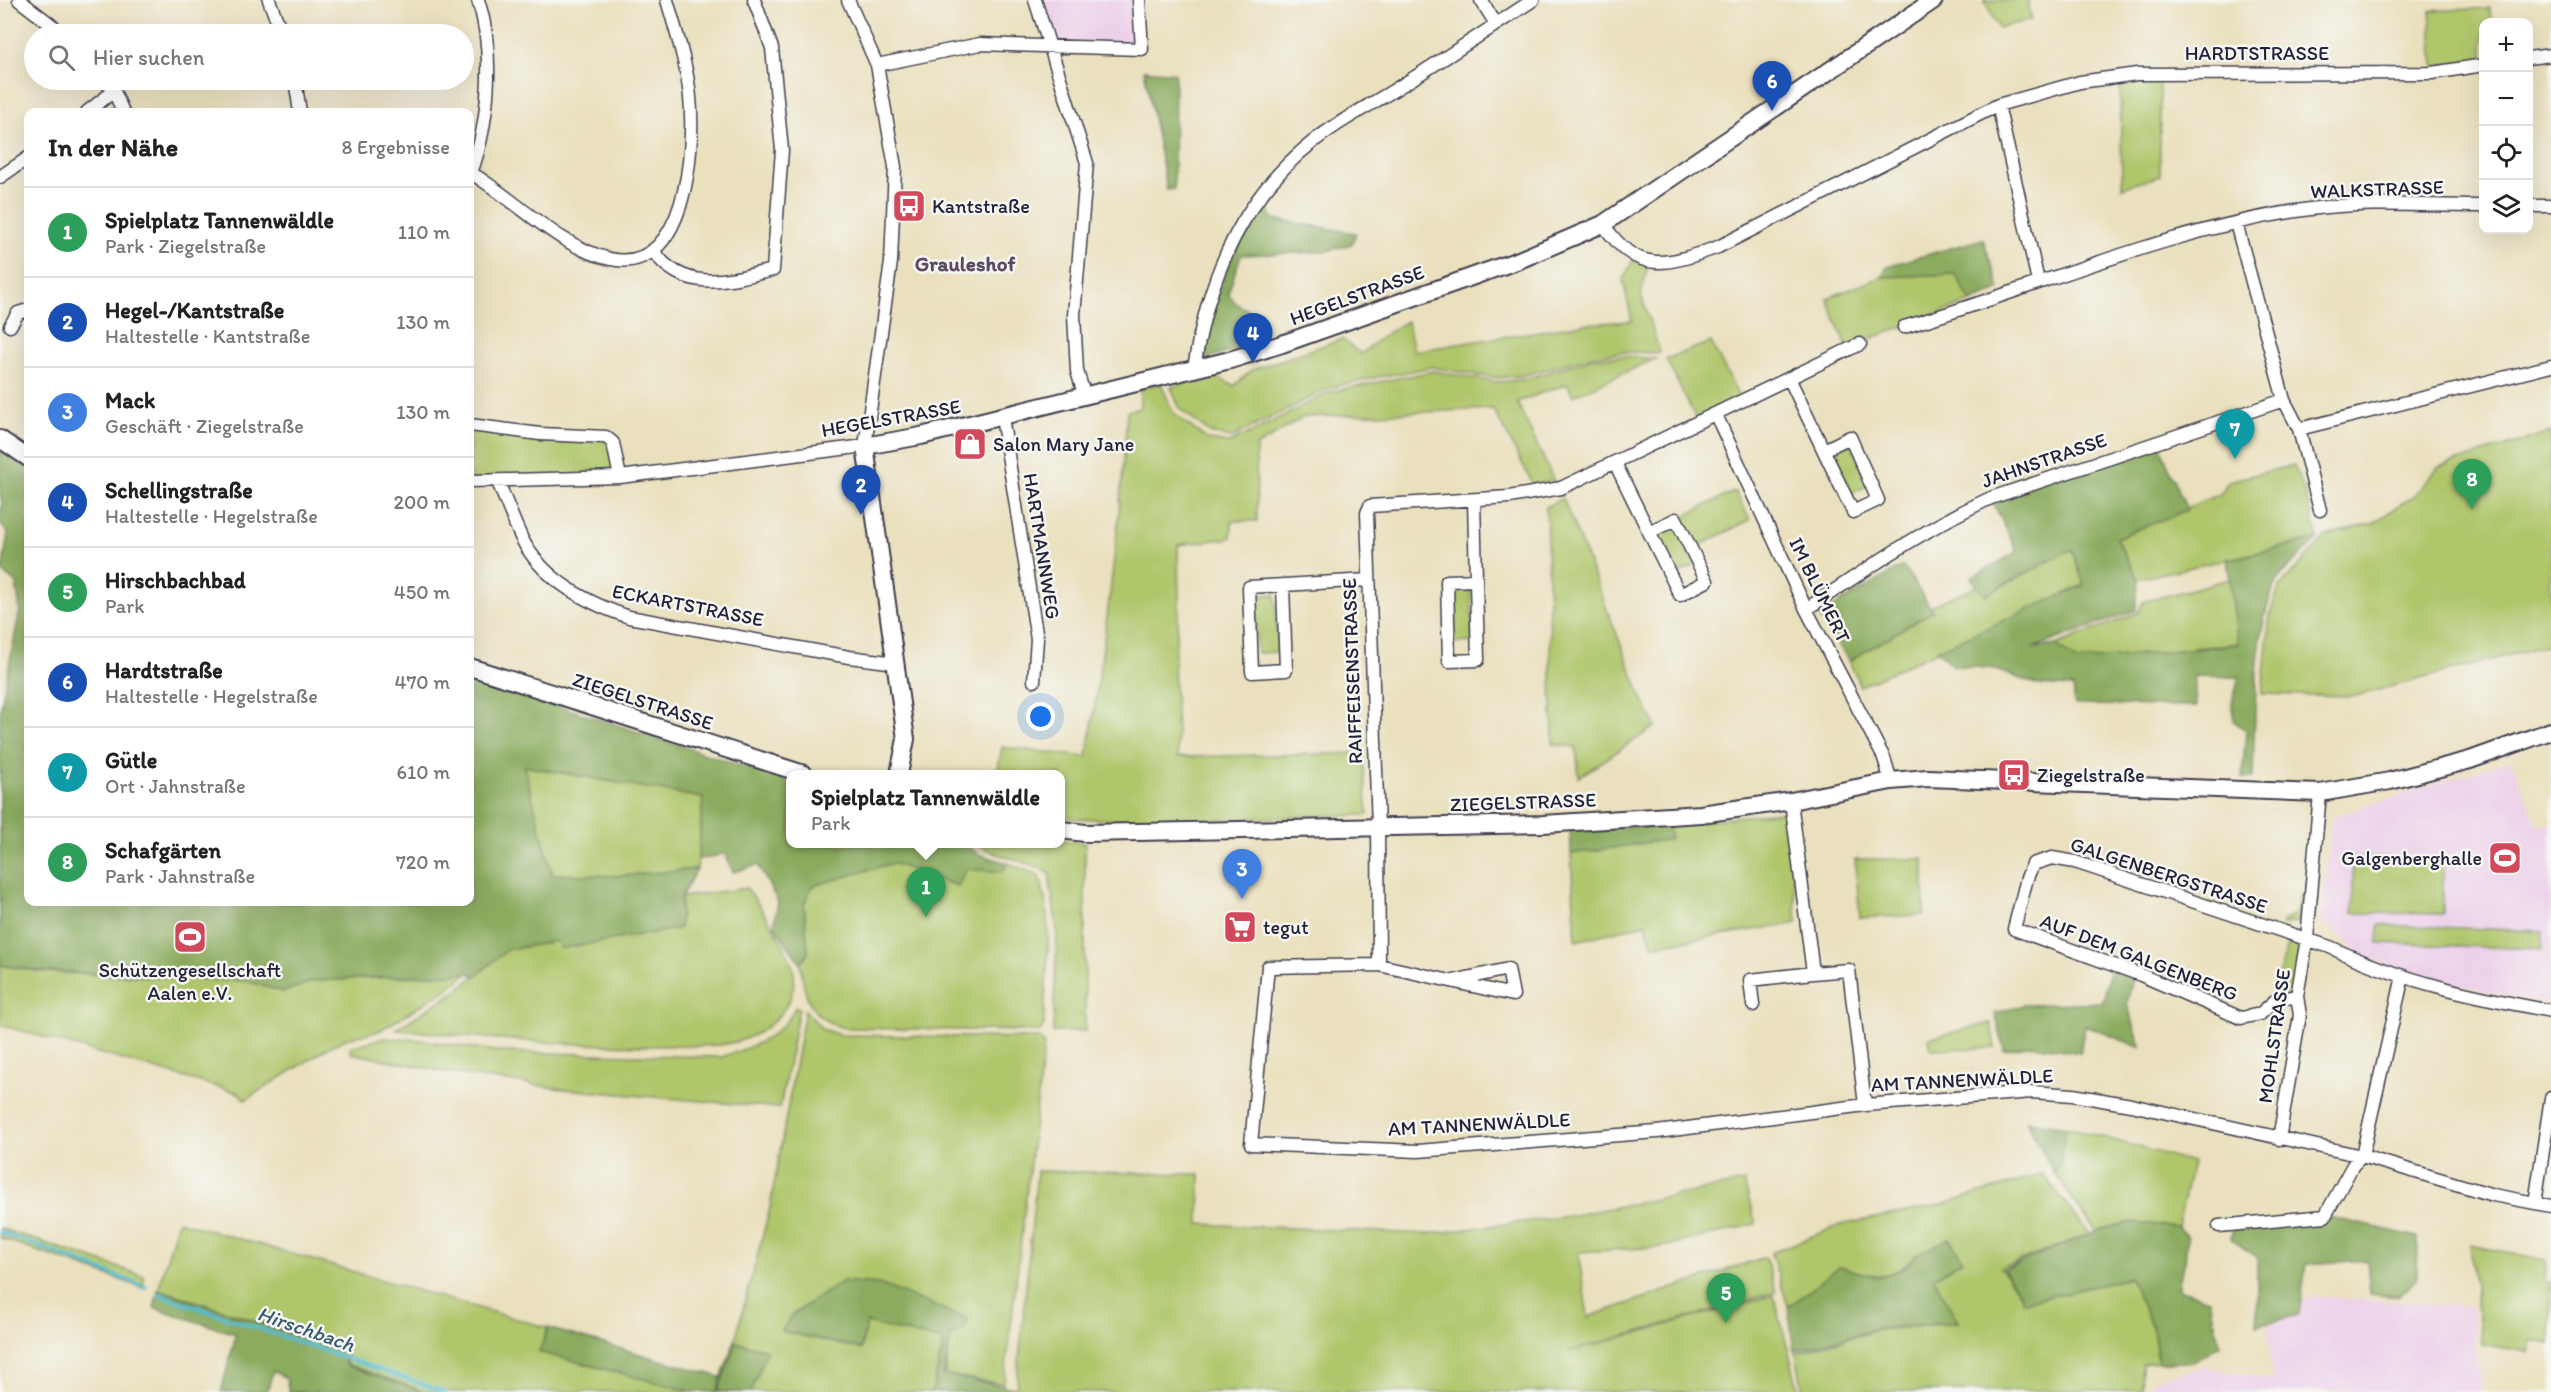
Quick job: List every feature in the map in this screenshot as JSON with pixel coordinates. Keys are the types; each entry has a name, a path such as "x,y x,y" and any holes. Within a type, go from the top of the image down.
{"main road":[{"name":"HEGELSTRASSE","path":"865,446 921,436 1002,417 1084,394 1194,369 1282,344 1519,260 1603,224 1934,0"},
{"path":"0,439 24,455"},
{"path":"865,446 874,526 897,663 906,739 900,770"},
{"name":"ZIEGELSTRASSE","path":"474,668 792,770"},
{"name":"ZIEGELSTRASSE","path":"1065,830 1085,833 1543,824 1701,814 1791,801 1891,781 1928,778 2320,793 2390,781 2470,760 2551,731"}],"street":[{"path":"19,0 50,24"},
{"path":"270,0 278,24"},
{"path":"474,164 477,156 488,65 483,15 478,0"},
{"path":"474,176 501,190 583,249 611,259 637,259 654,252 667,237 682,202 691,152 690,97 682,52 667,0"},
{"path":"654,252 665,267 693,280 727,280 773,270 782,150 772,48 754,0"},
{"path":"848,0 877,65 895,167 891,262 865,446"},
{"path":"1035,0 1087,164 1074,315 1077,371 1084,394"},
{"path":"877,65 980,44 1142,48 1139,0"},
{"path":"1481,0 1496,24"},
{"path":"1194,369 1200,325 1214,280 1236,229 1263,189 1314,140 1533,0"},
{"path":"2533,57 2551,55"},
{"name":"HARDTSTRASSE","path":"1603,224 1618,246 1634,258 1659,261 1688,257 1718,247 1998,105 2080,82 2137,74 2209,71 2432,73 2479,66"},
{"path":"297,90 299,108"},
{"path":"92,108 114,91 121,108"},
{"path":"1998,105 2038,281"},
{"path":"0,177 24,161"},
{"name":"WALKSTRASSE","path":"1904,327 2038,281 2236,223 2338,205 2479,206"},
{"path":"2533,206 2551,206"},
{"path":"2236,223 2284,400 2299,429 2320,510"},
{"path":"10,326 18,313 24,311"},
{"path":"1476,580 1447,581 1449,661 1478,660 1476,580 1474,500 1561,488 1860,344"},
{"path":"2299,429 2551,366"},
{"path":"1789,378 1853,512 1878,500 1850,437 1824,450"},
{"name":"JAHNSTRASSE","path":"1806,609 1960,512 1991,498 2284,400"},
{"name":"IM BLÜMERT","path":"1716,415 1806,609 1884,758 1891,781"},
{"name":"HARTMANNWEG","path":"1002,417 1037,639 1034,681"},
{"path":"474,426 540,434 606,437 613,442 620,477"},
{"name":"HEGELSTRASSE","path":"474,481 620,477 865,446"},
{"path":"1615,463 1680,595 1707,581 1676,519 1649,532"},
{"name":"ECKARTSTRASSE","path":"498,482 523,541 541,564 567,588 595,606 629,617 849,657 897,663"},
{"name":"RAIFFEISENSTRASSE","path":"1378,828 1367,513 1370,506 1474,500"},
{"path":"1282,586 1286,670 1252,672 1249,587 1368,580"},
{"path":"2307,939 2320,793"},
{"path":"1791,801 1814,973"},
{"path":"1378,828 1379,965 1453,981"},
{"name":"GALGENBERGSTRASSE","path":"2027,878 2033,864 2052,858 2075,862 2307,939 2403,976 2551,1011"},
{"name":"AUF DEM GALGENBERG","path":"2027,878 2014,929 2141,975 2241,1018 2260,1014 2276,1000 2297,996"},
{"name":"MOHLSTRASSE","path":"2279,1139 2300,1015 2297,996 2307,939"},
{"name":"AM TANNENWÄLDLE","path":"1379,965 1268,967 1251,1144 1418,1151 1669,1131 1865,1105 2032,1092 2073,1095 2131,1105 2279,1139"},
{"path":"1753,1005 1750,980 1849,970 1865,1105"},
{"path":"2219,1226 2325,1216 2352,1165 2362,1156 2403,976"},
{"path":"2535,1203 2549,1131 2551,1098"},
{"path":"2279,1139 2362,1156 2493,1195 2551,1206"}],"shaded area":[{"path":"1040,0 1131,0 1136,44 1055,42"},
{"path":"2511,760 2537,825 2551,825 2551,1004 2491,993 2366,958 2321,920 2332,817"},
{"path":"2310,1296 2472,1307 2481,1392 2141,1392 2160,1377 2206,1367 2273,1380 2267,1325 2299,1315 2300,1303"}],"green space":[{"path":"1984,0 2028,0 2031,20 1998,28"},
{"path":"2490,8 2491,18 2479,18 2479,61 2434,67 2430,11"},
{"path":"1144,70 1175,73 1174,189 1167,190"},
{"path":"2160,78 2160,176 2122,188 2120,80"},
{"path":"1265,202 1273,219 1356,233 1352,244 1323,252 1241,255 1228,293 1236,304 1262,317 1266,343 1204,359 1212,316 1224,277 1242,239"},
{"path":"1983,239 2000,289 1971,302 1955,274 1882,277 1887,266"},
{"path":"1633,260 1648,265 1641,295 1660,353 1623,352 1593,356 1521,376 1495,378 1432,367 1374,378 1329,388 1231,438 1210,433 1180,409 1171,387 1215,376 1234,386 1252,370 1342,339 1361,354 1384,335 1407,321 1414,351 1584,324 1632,321 1623,280"},
{"path":"1955,274 1971,302 1847,347 1827,298 1882,277"},
{"path":"1711,342 1740,399 1696,419 1666,359"},
{"path":"1625,356 1655,359 1573,396 1567,384 1517,402 1554,481 1533,484 1493,409 1303,417 1256,447 1257,521 1232,521 1231,538 1178,545 1179,606 1174,668 1178,757 1363,753 1368,815 1153,821 1065,818 1065,770 998,770 1002,747 1087,757 1111,585 1127,411 1140,408 1140,388 1161,383 1173,413 1208,440 1230,443 1330,392 1433,371 1496,382 1522,380 1594,358"},
{"path":"474,425 606,437 620,477 474,481"},
{"path":"2551,432 2551,644 2356,696 2262,694 2270,614 2279,588 2326,536 2373,523 2414,496 2439,467"},
{"path":"1849,441 1869,485 1848,495 1828,452"},
{"path":"2158,441 2187,510 2116,538 2138,579 2136,610 2033,648 2056,645 2077,661 2238,644 2227,560 2318,539 2285,570 2269,600 2259,649 2253,778 2242,778 2246,731 2234,721 2232,703 2239,677 2194,676 2196,706 2075,705 2073,687 2039,685 1990,668 1954,666 1937,650 2084,585 2072,549 1985,595 1971,578 2017,552 1991,498"},
{"path":"0,450 24,465 24,906 474,906 474,678 786,780 786,848 970,848 978,854 1007,863 1003,872 967,869 958,886 893,863 812,886 804,904 808,953 800,963 774,925 778,902 758,865 733,872 724,853 711,858 698,859 703,798 524,766 552,874 617,876 697,869 681,897 680,928 560,949 557,941 507,950 476,976 467,973 314,981 283,992 247,981 43,971 0,965 0,711 20,610 16,583 2,572 8,533 0,524 2,500 0,497"},
{"path":"2294,465 2318,539 2138,579 2116,538 2220,494 2229,481"},
{"path":"1735,491 1750,520 1695,548 1680,518"},
{"path":"1563,498 1644,703 1656,726 1579,777 1576,747 1553,744 1546,507"},
{"path":"1675,522 1696,565 1674,576 1653,534"},
{"path":"2072,548 2085,585 1860,686 1849,661 1933,611 1930,606 1977,586 1986,595"},
{"path":"1903,566 1933,611 1849,661 1819,615"},
{"path":"2230,579 2238,643 2076,662 2056,645 2139,612 2143,602"},
{"path":"1451,586 1471,586 1473,642 1453,643"},
{"path":"1275,594 1278,652 1257,653 1255,596"},
{"path":"523,766 704,798 697,869 617,876 552,874"},
{"path":"1787,811 1797,923 1652,946 1646,924 1576,941 1571,854 1670,839 1669,825"},
{"path":"1669,825 1670,839 1571,854 1570,829"},
{"path":"1065,840 1085,843 1085,1031 1053,1032 1057,930 1049,873 984,848 1065,848"},
{"path":"2353,857 2443,858 2443,914 2353,913"},
{"path":"1855,859 1924,859 1924,915 1860,918"},
{"path":"893,863 958,886 966,869 1003,871 1007,863 1039,875 1044,893 1048,930 1044,1025 1040,1031 844,1028 822,1018 815,1012 807,996 800,963 808,953 804,904 812,886"},
{"path":"747,888 782,943 794,975 794,986 786,1006 772,1022 755,1035 735,1042 702,1046 626,1046 495,1039 396,1029 456,991 507,950 557,941 561,948 680,928 681,897"},
{"path":"2301,894 2304,897 2297,922 2282,925 2282,922 2295,915"},
{"path":"2379,925 2543,931 2542,949 2378,943"},
{"path":"2291,937 2305,941 2295,994 2277,997 2273,990"},
{"path":"0,965 43,972 247,981 283,992 314,981 467,973 449,988 379,1031 348,1038 331,1046 245,1100 239,1093 0,1025"},
{"path":"2110,970 2133,978 2127,1003 2141,1048 2085,1025 2080,1053 2034,1045 2004,1050 1995,1013 2024,1005 2103,1002"},
{"path":"796,1006 799,1008 780,1108 563,1089 456,1074 351,1053 350,1047 383,1038 421,1040 502,1052 721,1057 754,1045 774,1034 790,1017"},
{"path":"805,1010 822,1029 840,1035 1039,1038 1044,1044 1004,1384 945,1375 949,1350 941,1378 1006,1392 716,1392 735,1340 770,1208"},
{"path":"1991,1023 1995,1048 1931,1049 1929,1038"},
{"path":"2026,1121 2067,1127 2060,1166 2054,1173"},
{"path":"2067,1127 2192,1162 2178,1226 2126,1223 2096,1231 2054,1173 2060,1166"},
{"path":"1037,1171 1200,1174 1199,1224 1427,1234 1569,1216 1744,1182 1756,1224 1662,1247 1578,1252 1588,1317 1765,1257 1776,1292 1568,1352 1774,1295 1799,1392 1016,1392"},
{"path":"2043,1174 2089,1234 2001,1268 2025,1302 2130,1278 2153,1329 2158,1362 2142,1364 2141,1390 1803,1392 1796,1353 1878,1330 1958,1322 1933,1278 1962,1260 1914,1256 1897,1271 1880,1275 1860,1273 1839,1267 1788,1306 1771,1253 1840,1225 1940,1205"},
{"path":"2325,1216 2418,1237 2417,1279 2398,1297 2370,1294 2367,1260 2306,1264 2299,1315 2257,1325 2257,1258 2231,1239 2233,1227"},
{"path":"178,1221 548,1328 540,1352 694,1392 426,1392 346,1364 347,1353 344,1350 158,1289"},
{"path":"2126,1223 2178,1226 2187,1237 2185,1262 2178,1281 2178,1289 2209,1299 2220,1345 2194,1362 2158,1362 2153,1329 2130,1278 2024,1302 2004,1269 2096,1231"},
{"path":"0,1228 144,1276 143,1288 0,1238"},
{"path":"1949,1238 1963,1260 1934,1278 1958,1322 1878,1329 1794,1351 1788,1306 1839,1267 1879,1277 1905,1268 1914,1256"},
{"path":"2470,1245 2546,1260 2545,1282 2551,1283 2551,1344 2530,1340 2529,1352 2482,1344"},
{"path":"843,1281 879,1284 968,1319 964,1330 951,1336 944,1375 1014,1388 1013,1392 932,1392 944,1341 867,1323 861,1349 781,1331 793,1314"},
{"path":"158,1290 344,1351 345,1365 424,1392 289,1392 286,1378 273,1371 267,1392 221,1392 236,1334 154,1308"},
{"path":"548,1328 721,1377 716,1392 693,1392 539,1352"},
{"path":"736,1342 767,1350 751,1392 718,1392"}],"waterway":[{"name":"Hirschbach","path":"0,1232 146,1287"},
{"name":"Hirschbach","path":"158,1294 445,1392"}],"place":[{"name":"Hardtstraße","path":"1772,111"},
{"name":"Kantstraße","path":"909,206"},
{"name":"Schellingstraße","path":"1253,363"},
{"name":"Salon Mary Jane","path":"970,444"},
{"name":"Gütle","path":"2235,459"},
{"name":"Schafgärten","path":"2472,509"},
{"name":"Hegel-/Kantstraße","path":"861,515"},
{"name":"Ziegelstraße","path":"2014,775"},
{"name":"Galgenberghalle","path":"2505,858"},
{"name":"Mack","path":"1242,899"},
{"name":"Spielplatz Tannenwäldle","path":"926,917"},
{"name":"tegut","path":"1240,927"},
{"name":"Schützengesellschaft Aalen e.V.","path":"190,937"},
{"name":"Hirschbachbad","path":"1726,1323"}],"district":[{"name":"Grauleshof","path":"965,264"}]}
